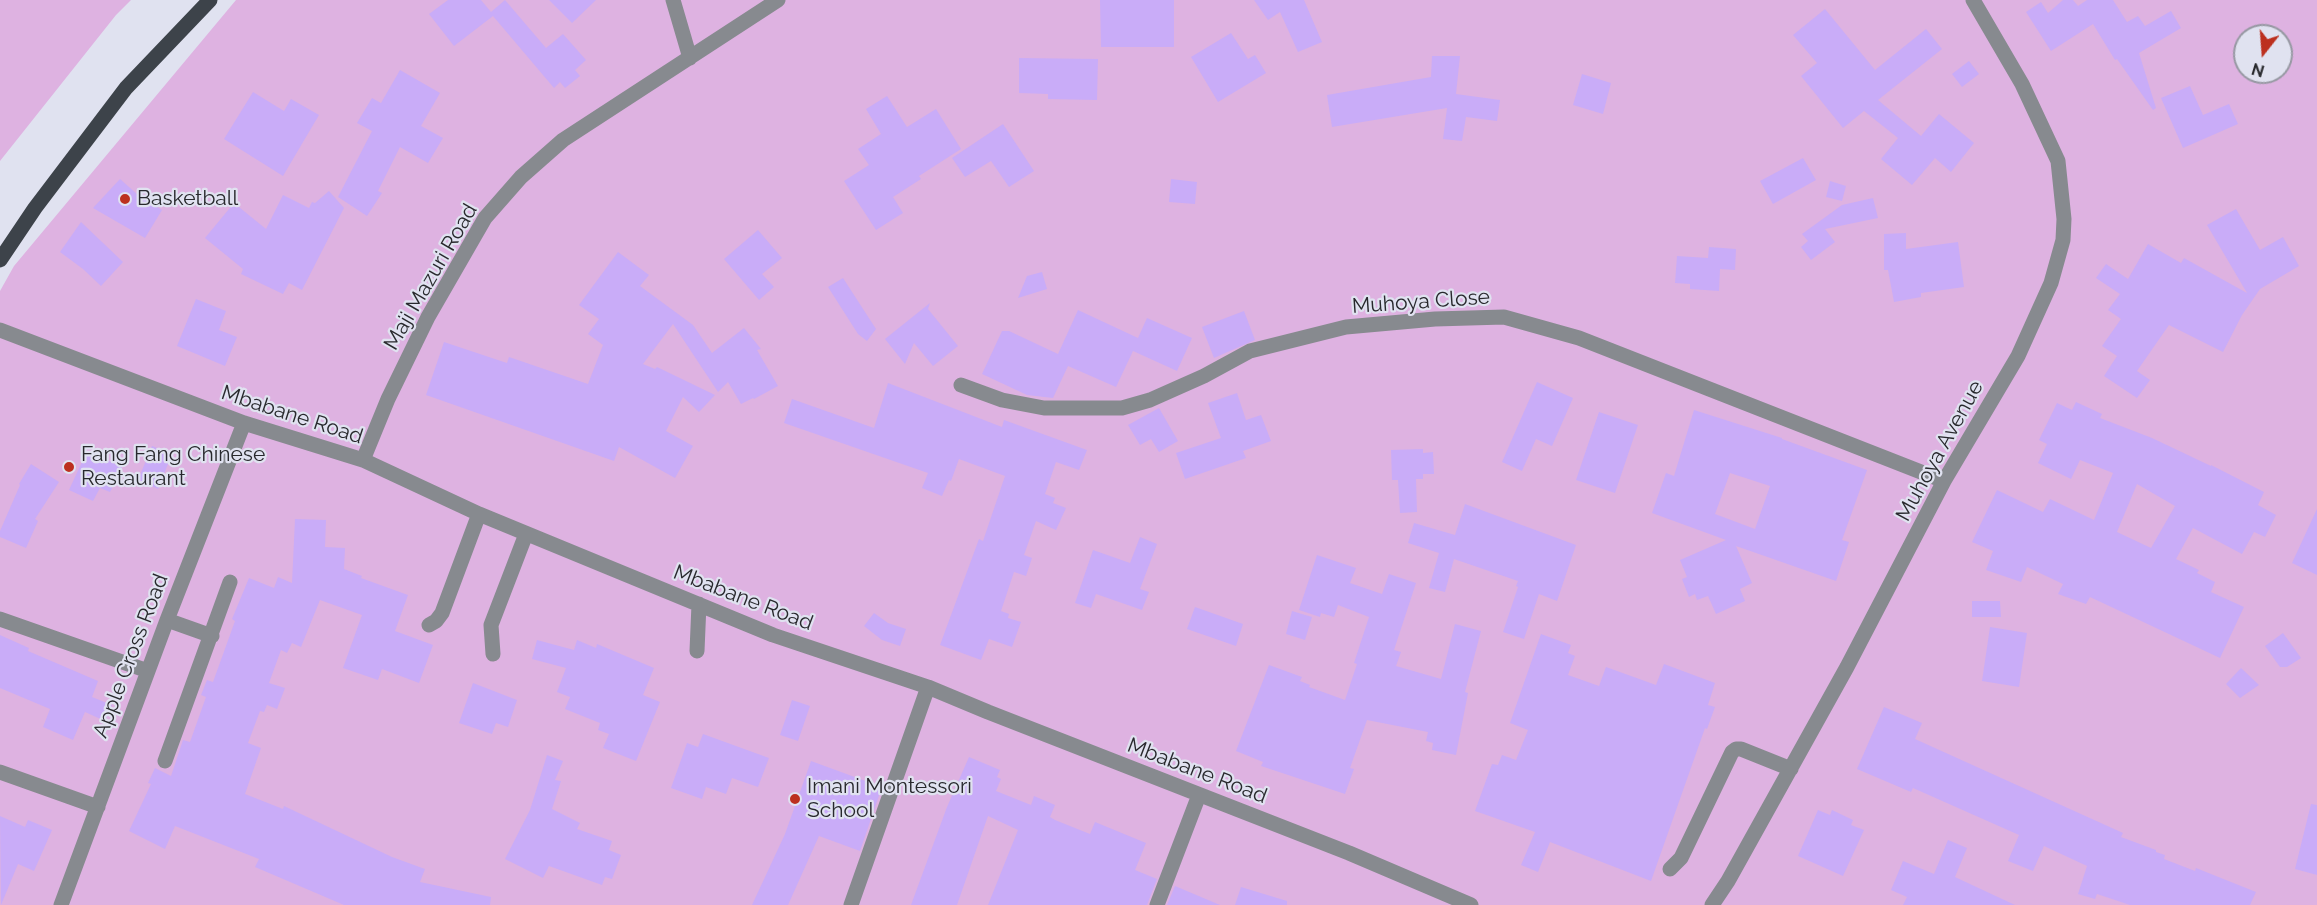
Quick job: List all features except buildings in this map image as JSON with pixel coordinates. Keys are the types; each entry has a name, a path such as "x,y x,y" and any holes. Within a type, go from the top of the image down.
{"main road":[{"path":"0,260 35,208 126,88 210,0"}],"street":[{"path":"673,0 690,58"},
{"name":"Maji Mazuri Road","path":"363,460 388,399 428,317 485,218 521,177 563,140 777,0"},
{"name":"Muhoya Avenue","path":"1712,905 1728,881 1853,657 1944,482 2018,356 2051,283 2064,229 2058,161 2022,84 1973,0"},
{"name":"Muhoya Close","path":"961,385 1002,400 1044,408 1122,408 1150,400 1204,376 1250,351 1346,327 1435,319 1504,317 1579,338 1944,482"},
{"name":"Mbabane Road","path":"0,330 244,423 363,460 479,514 773,635 928,687 1349,853 1472,905"},
{"name":"Apple Cross Road","path":"61,905 167,620 244,423"},
{"path":"429,625 436,621 442,613 479,514"},
{"path":"493,654 491,625 526,534"},
{"path":"165,761 230,582"},
{"path":"697,651 699,604"},
{"path":"0,619 148,671"},
{"path":"167,620 212,636"},
{"path":"851,905 928,687"},
{"path":"1670,869 1681,858 1732,752 1741,749 1791,769"},
{"path":"0,772 98,807"},
{"path":"1157,905 1199,795"}],"shaded area":[{"path":"0,0 131,0 116,15 0,161"},
{"path":"236,0 2317,0 2317,905 0,905 0,291 14,266"}],"place":[{"name":"Basketball","path":"125,199"},
{"name":"Fang Fang Chinese Restaurant","path":"69,467"},
{"name":"Imani Montessori School","path":"795,799"}]}
